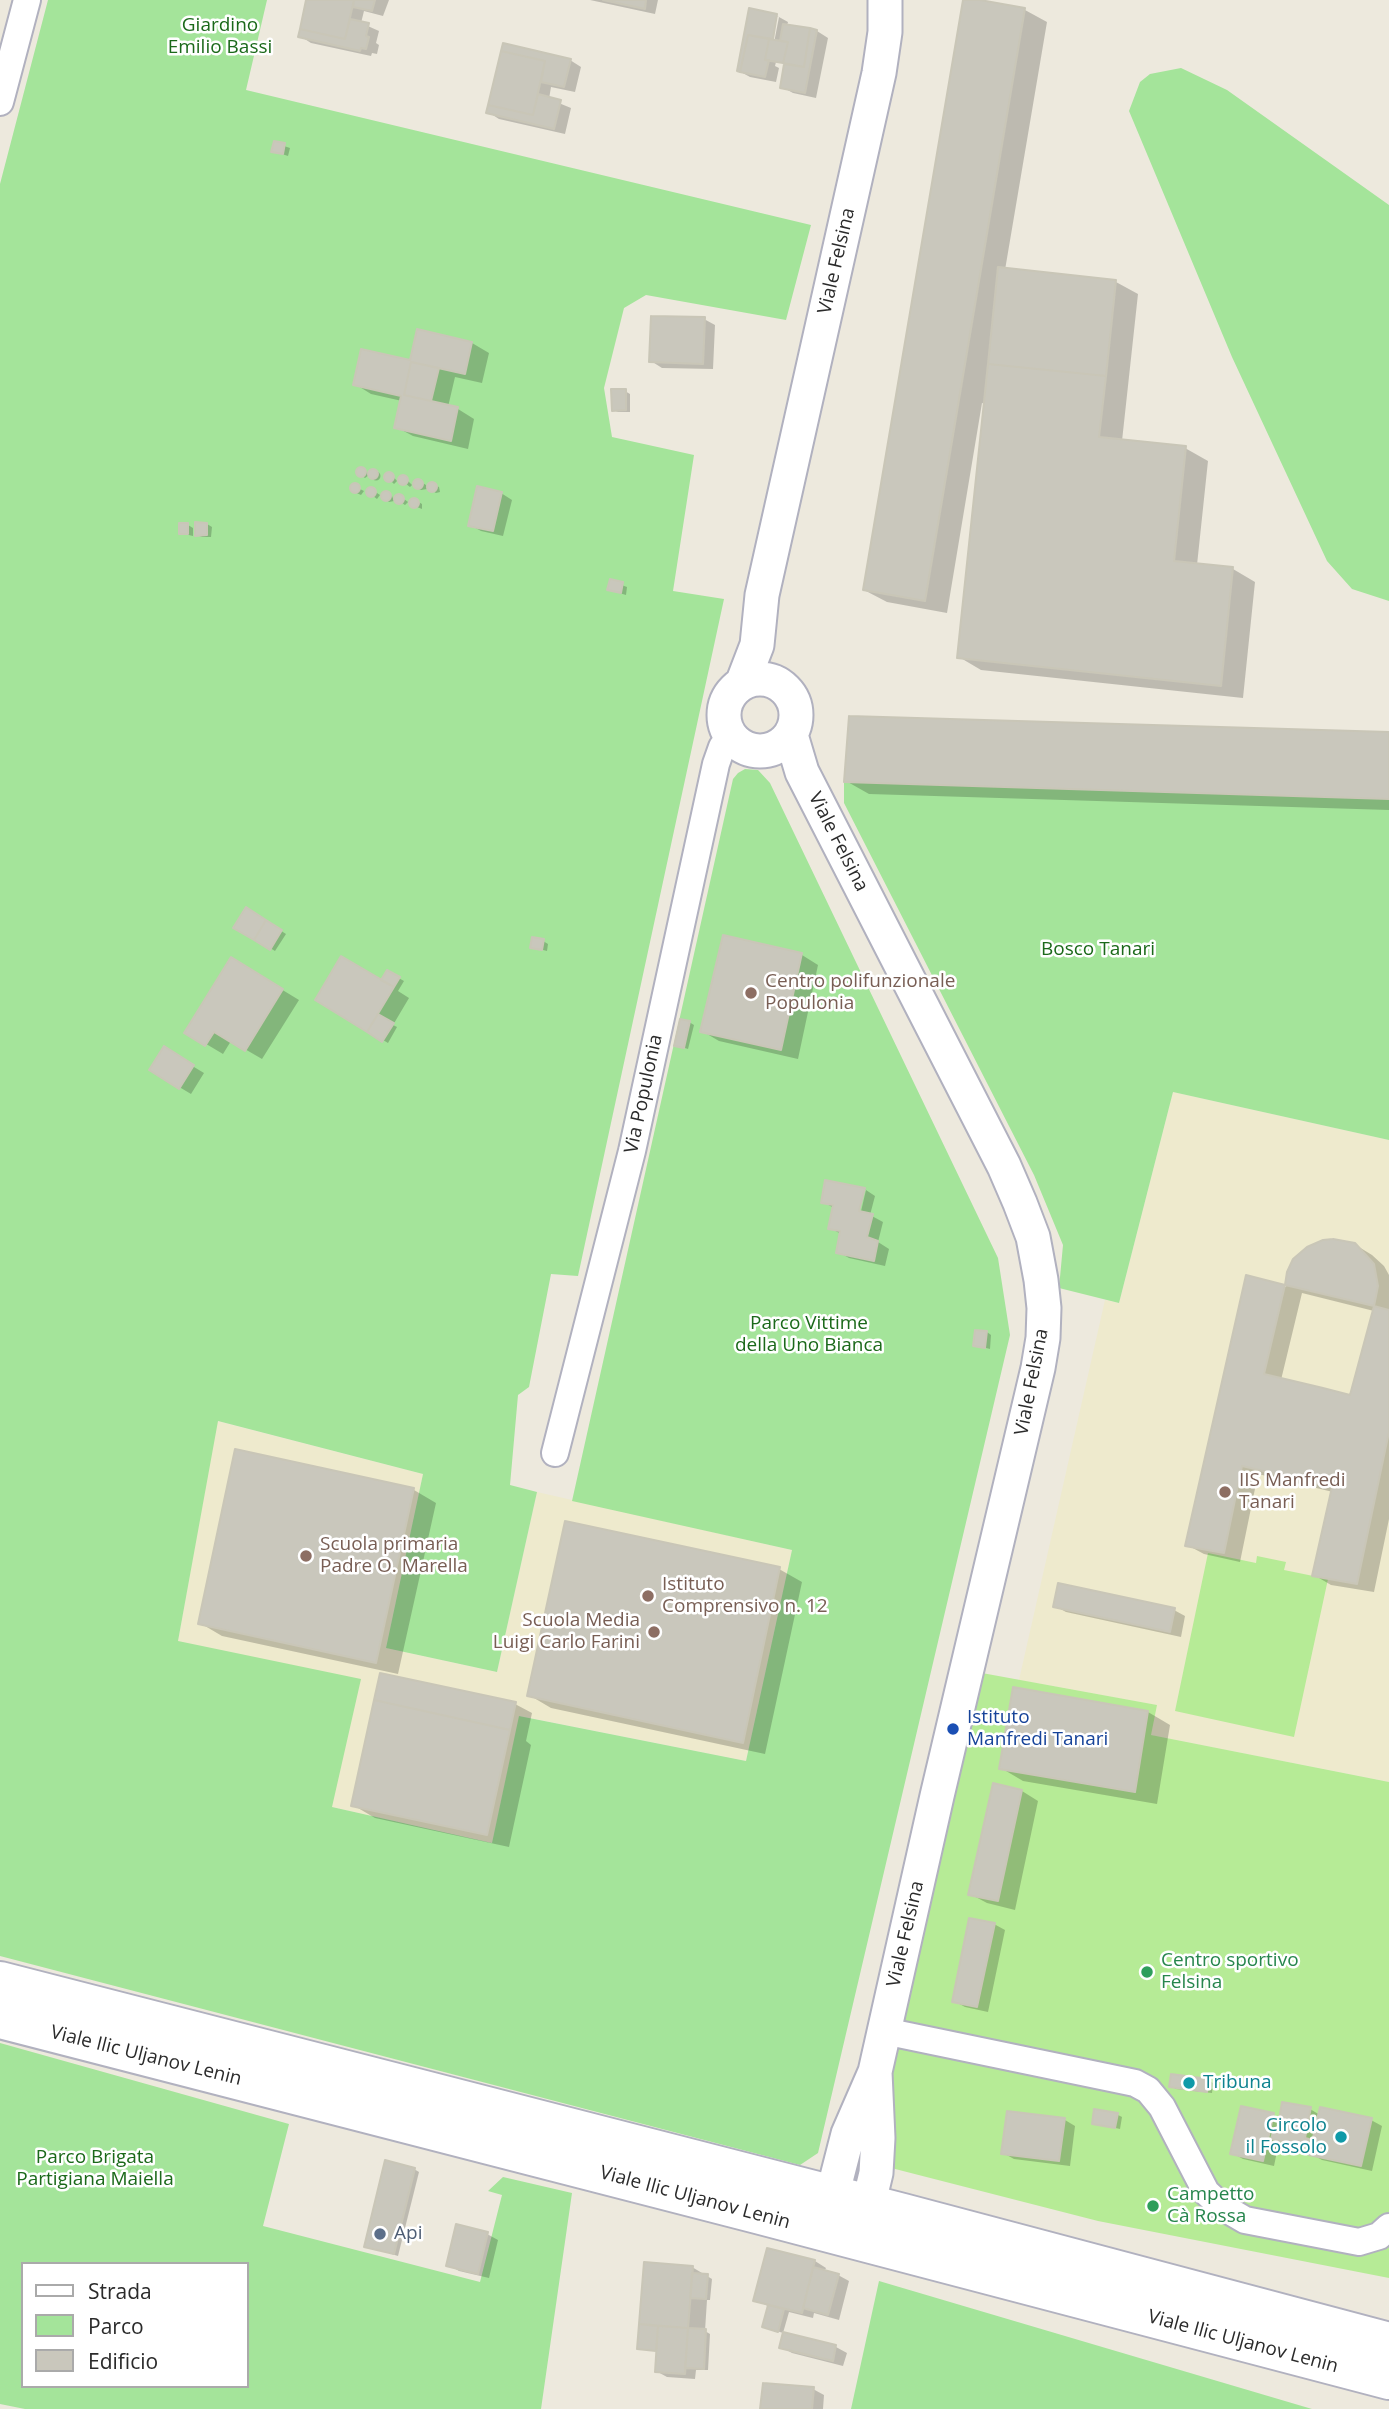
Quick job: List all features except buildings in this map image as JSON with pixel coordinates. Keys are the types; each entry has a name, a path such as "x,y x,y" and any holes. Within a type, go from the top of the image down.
{"main road":[{"name":"Viale Ilic Uljanov Lenin","path":"0,1981 1389,2342"},
{"name":"Viale Ilic Uljanov Lenin","path":"0,2019 1389,2380"}],"street":[{"path":"0,102 27,0"},
{"name":"Viale Felsina","path":"842,2236 861,2227 850,2200 877,2164 875,2072 1044,1338 1041,1280 1033,1237 1004,1166 802,772 782,742 795,724 794,701 779,684 755,682 762,595 879,73 886,32 885,0"},
{"path":"755,682 732,691 726,702 724,714 731,737 750,750 761,752 782,742"},
{"name":"Via Populonia","path":"555,1453 632,1151 716,764 722,747 731,737"},
{"path":"884,2031 1135,2082 1148,2090 1162,2107 1206,2192 1221,2206 1245,2220 1359,2242 1379,2236 1389,2227"}],"shaded area":[{"name":"IIS Manfredi Tanari","path":"1173,1092 1389,1140 1389,1782 1150,1735 1156,1705 1019,1680 1105,1300 1119,1303"},
{"name":"Istituto Comprensivo n. 12","path":"217,1421 423,1474 386,1648 497,1672 537,1492 792,1550 746,1761 520,1716 492,1843 332,1807 178,1641"}],"green space":[{"path":"48,0 267,0 246,90 811,225 786,320 646,295 624,308 604,388 612,437 694,455 673,591 724,599 578,1276 551,1274 529,1387 518,1395 510,1485 537,1492 497,1672 386,1648 423,1474 218,1421 178,1641 361,1679 332,1807 492,1843 519,1716 746,1761 792,1550 572,1501 733,779 745,769 758,770 770,783 998,1258 1010,1335 818,2153 800,2165 0,1956 0,184"},
{"path":"1181,68 1227,90 1389,205 1389,601 1352,589 1327,561 1232,357 1129,111 1140,82 1150,74"},
{"name":"Bosco Tanari","path":"844,782 1389,799 1389,1140 1173,1092 1119,1303 1059,1288 1063,1245 1034,1175 844,803"},
{"path":"1208,1553 1256,1563 1257,1556 1286,1562 1284,1570 1328,1579 1294,1737 1175,1711"},
{"name":"Centro sportivo Felsina","path":"971,1671 1157,1705 1151,1735 1389,1782 1389,2278 1098,2221 864,2161"},
{"name":"Parco Brigata Partigiana Maiella","path":"0,2043 289,2124 263,2226 480,2282 502,2195 488,2191 503,2177 572,2193 541,2409 25,2409 0,2404"},
{"path":"879,2281 1312,2409 851,2409"}],"place":[{"name":"Centro polifunzionale Populonia","path":"751,993"},
{"name":"IIS Manfredi Tanari","path":"1225,1492"},
{"name":"Scuola primaria Padre O. Marella","path":"306,1556"},
{"name":"Istituto Comprensivo n. 12","path":"648,1596"},
{"name":"Scuola Media Luigi Carlo Farini","path":"654,1632"},
{"name":"Istituto Manfredi Tanari","path":"953,1729"},
{"name":"Centro sportivo Felsina","path":"1147,1972"},
{"name":"Tribuna","path":"1189,2083"},
{"name":"Circolo il Fossolo","path":"1341,2137"},
{"name":"Campetto Cà Rossa","path":"1153,2206"},
{"name":"Api","path":"380,2234"}],"park label":[{"name":"Giardino Emilio Bassi","path":"220,37"},
{"name":"Parco Vittime della Uno Bianca","path":"809,1335"}]}
